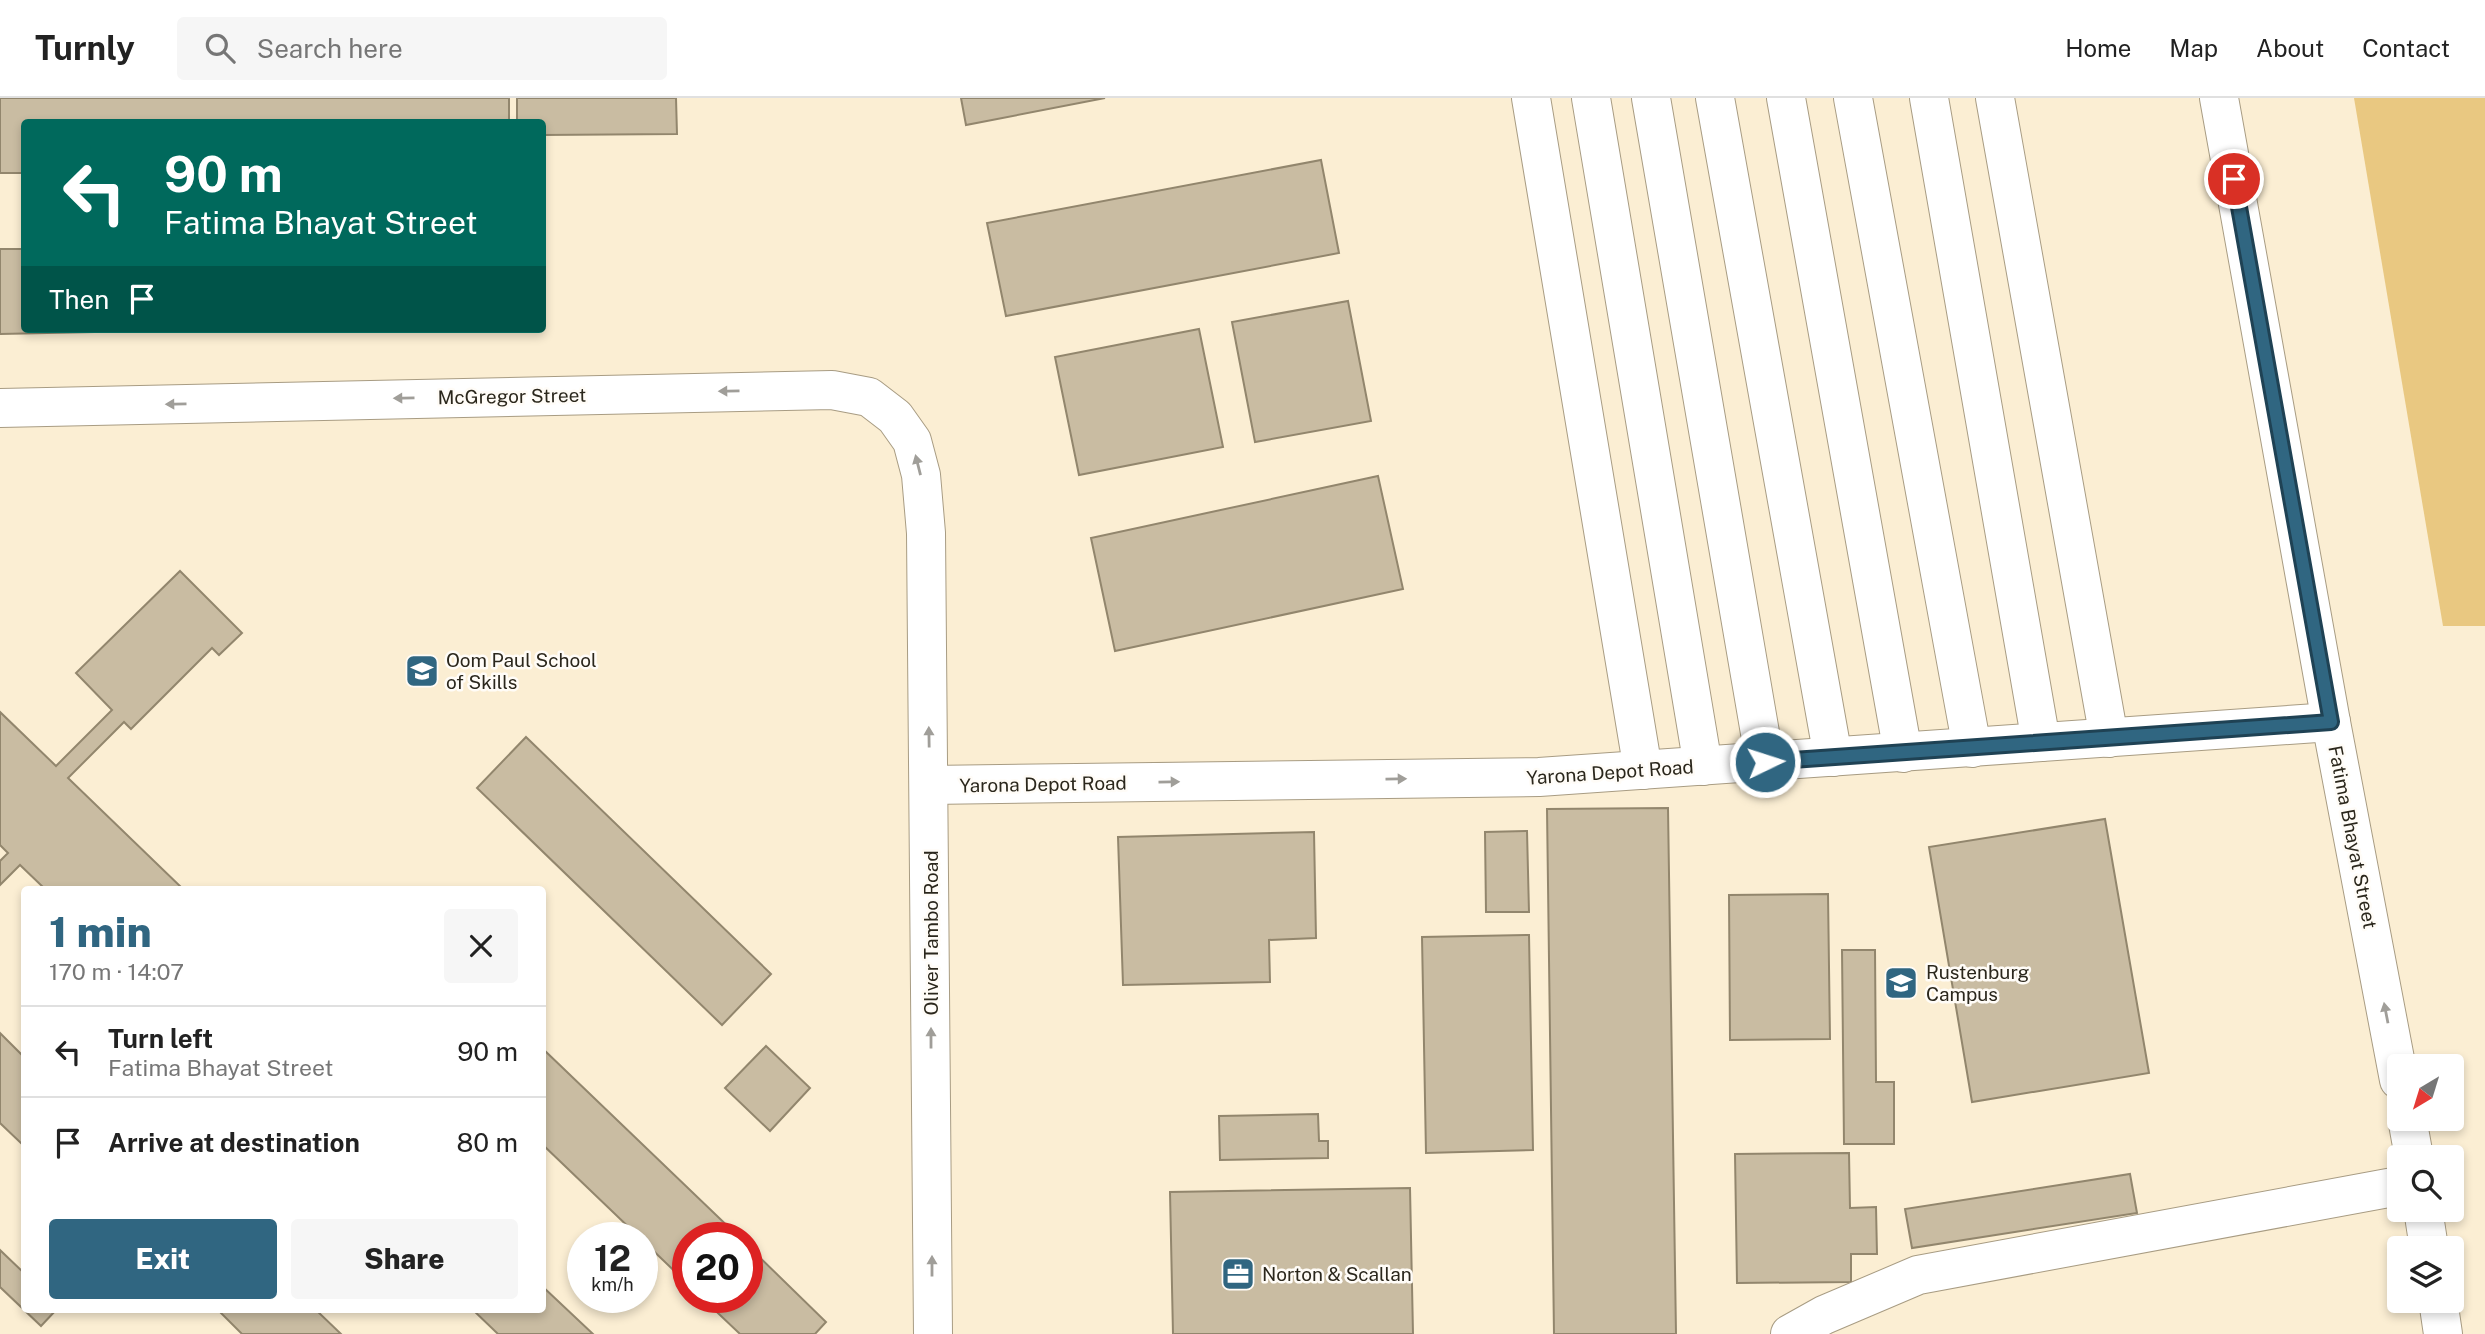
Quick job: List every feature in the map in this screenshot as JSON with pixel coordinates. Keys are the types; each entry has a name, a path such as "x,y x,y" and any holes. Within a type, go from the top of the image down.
{"street":[{"path":"1531,98 1643,770"},
{"path":"1591,98 1703,766"},
{"path":"1651,98 1765,762"},
{"path":"1715,98 1833,757"},
{"path":"1786,98 1903,753"},
{"path":"1853,98 1972,748"},
{"path":"1929,98 2041,741"},
{"path":"1995,98 2109,738"},
{"name":"Fatima Bhayat Street","path":"2219,98 2331,722 2394,1054"},
{"name":"McGregor Street","path":"0,408 832,390 869,397 895,418 912,441 921,475 926,533"},
{"name":"Oliver Tambo Road","path":"926,533 933,1334"},
{"name":"Yarona Depot Road","path":"929,785 1539,777 2331,722"},
{"path":"1790,1334 1824,1315 1918,1275 2387,1188"},
{"path":"2440,1313 2443,1334"}],"shaded area":[{"path":"2354,98 2485,98 2485,626 2443,626"}],"building":[{"path":"0,98 509,98 509,119 21,119 21,173 0,173"},
{"path":"517,98 676,98 677,134 546,135 546,119 517,119"},
{"path":"961,98 1105,98 966,125"},
{"path":"1321,160 1339,253 1006,316 987,223"},
{"path":"0,249 21,249 21,333 47,333 0,334"},
{"path":"1348,301 1371,421 1255,442 1232,322"},
{"path":"1199,329 1223,447 1079,475 1055,357"},
{"path":"1378,476 1403,589 1115,651 1091,538"},
{"path":"180,571 242,633 219,655 212,648 131,729 124,722 68,778 180,886 42,886 20,865 0,885 0,861 8,853 0,845 0,712 56,766 112,710 76,673"},
{"path":"526,737 771,974 722,1025 477,788"},
{"path":"1668,808 1676,1334 1554,1334 1547,809"},
{"path":"2105,819 2149,1073 1972,1102 1929,847"},
{"path":"1527,831 1529,912 1486,912 1485,832"},
{"path":"1314,832 1316,938 1269,940 1270,982 1123,985 1118,837"},
{"path":"1828,894 1830,1039 1730,1040 1729,895"},
{"path":"1529,935 1533,1150 1426,1153 1422,937"},
{"path":"1842,950 1875,950 1876,1082 1894,1082 1894,1144 1844,1144"},
{"path":"0,1033 21,1054 21,1143 0,1123"},
{"path":"766,1046 810,1088 770,1131 725,1088"},
{"path":"546,1052 723,1222 672,1222 672,1269 658,1255 658,1222 623,1222 546,1148"},
{"path":"1318,1114 1319,1141 1328,1141 1328,1158 1220,1160 1219,1116"},
{"path":"1849,1153 1850,1208 1876,1207 1877,1254 1851,1254 1851,1282 1737,1283 1735,1154"},
{"path":"2130,1174 2137,1213 1912,1248 1905,1209"},
{"path":"1410,1188 1413,1334 1173,1334 1170,1192"},
{"path":"0,1250 21,1270 21,1307 0,1287"},
{"path":"763,1261 826,1322 815,1334 740,1334 718,1313 763,1313"},
{"path":"546,1290 567,1310 567,1313 571,1313 593,1334 498,1334 476,1313 546,1313"},
{"path":"27,1313 53,1313 41,1326"},
{"path":"221,1313 319,1313 341,1334 242,1334"}],"place":[{"name":"Oom Paul School of Skills","path":"422,671"},
{"name":"Rustenburg Campus","path":"1901,983"},
{"name":"Norton & Scallan","path":"1238,1274"}],"route":[{"path":"1765,762 2331,722 2234,179"}]}
